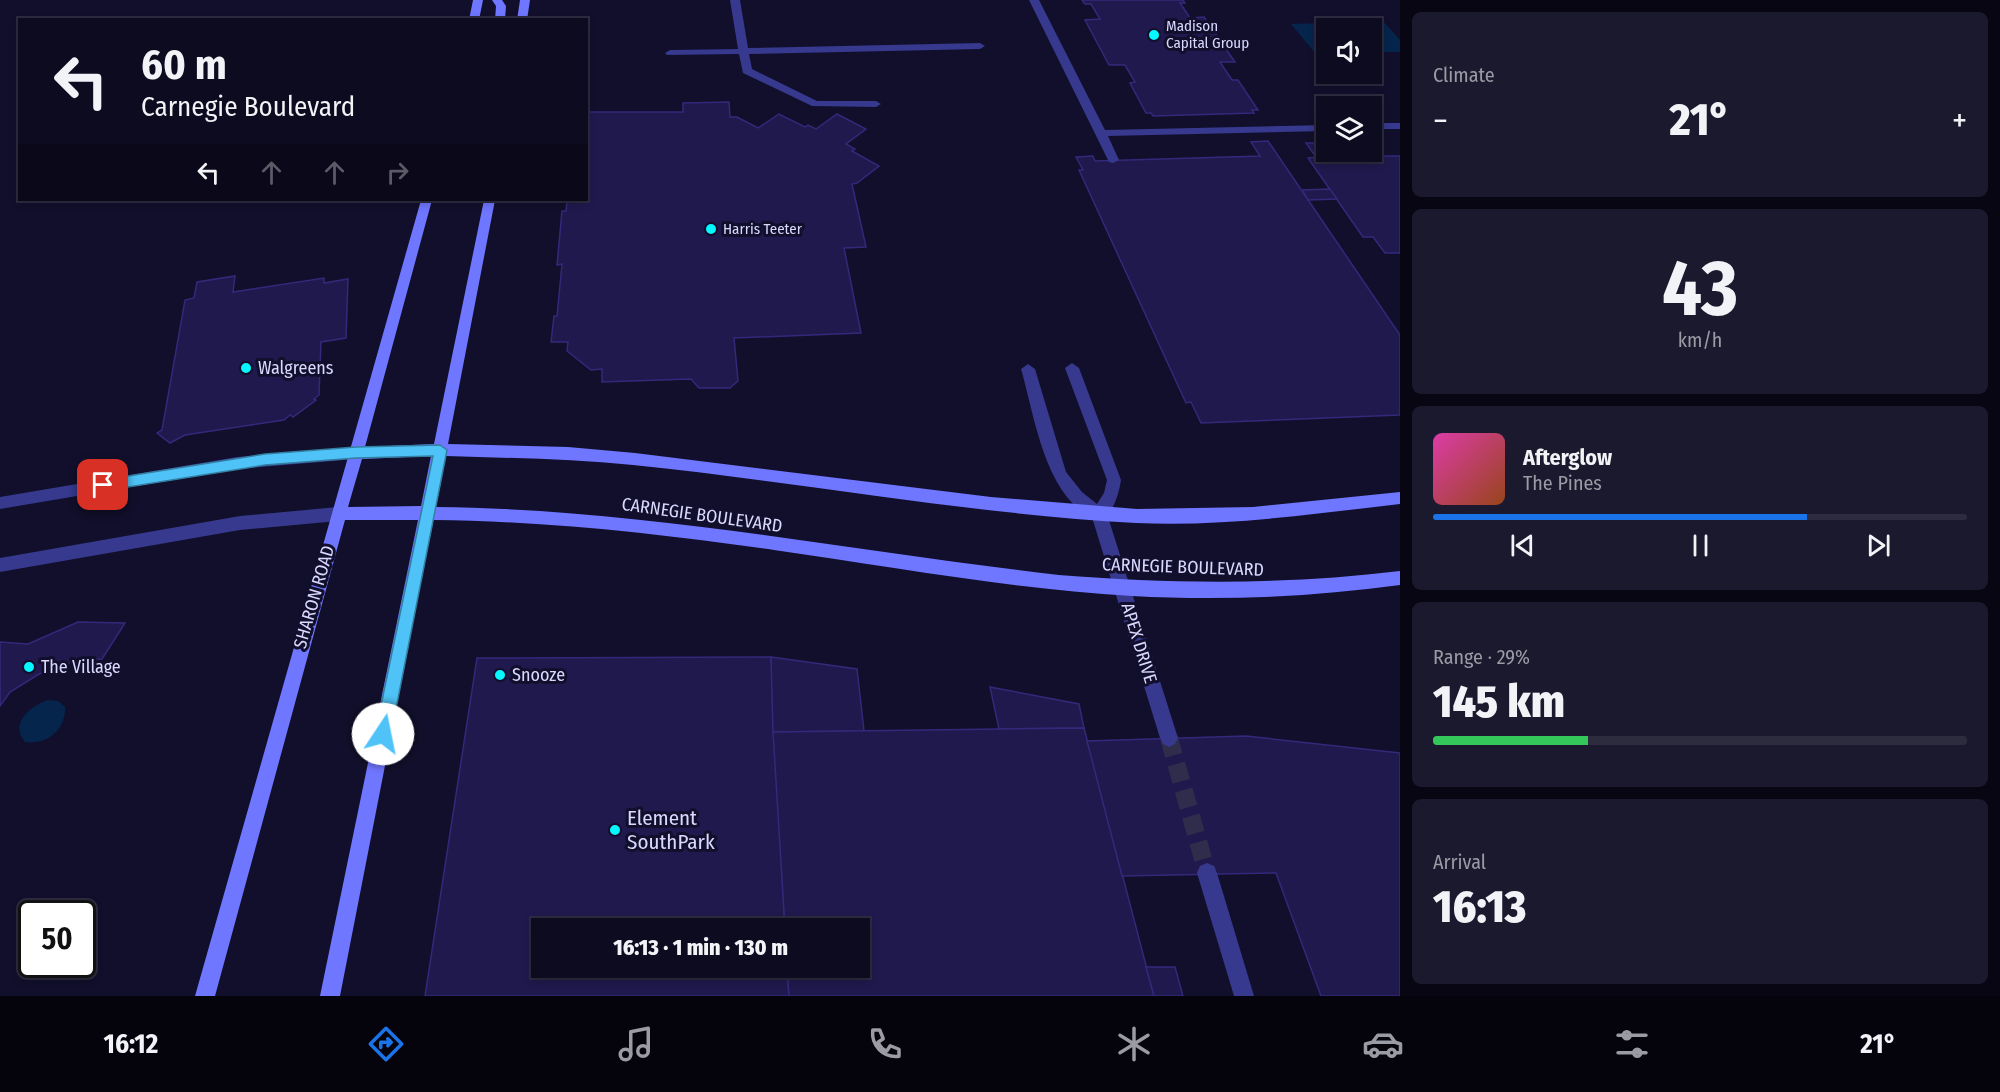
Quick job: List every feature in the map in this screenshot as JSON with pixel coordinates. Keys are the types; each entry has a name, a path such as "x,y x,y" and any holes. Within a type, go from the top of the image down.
{"main road":[{"path":"474,18 478,0"},
{"path":"497,0 501,6 500,18"},
{"path":"522,18 525,0"},
{"name":"SHARON ROAD","path":"205,996 426,201"},
{"path":"330,996 490,201"},
{"path":"356,453 440,450 513,451 635,459 1099,514 1178,517 1253,514 1400,498"},
{"name":"CARNEGIE BOULEVARD","path":"338,514 428,513 571,519 636,525 1016,577 1201,591 1285,589 1400,578"}],"street":[{"path":"735,0 747,71 809,102 876,104"},
{"path":"1034,0 1113,160"},
{"path":"670,53 980,46"},
{"path":"1382,126 1400,126"},
{"path":"1101,133 1316,128"},
{"path":"1028,369 1059,475 1077,497 1099,514 1111,494 1114,480 1072,368"},
{"path":"0,503 237,463 356,453"},
{"name":"CARNEGIE BOULEVARD","path":"0,565 240,523 338,514"},
{"name":"APEX DRIVE","path":"1099,514 1169,738"},
{"path":"1207,873 1244,996"}],"water":[{"path":"1382,21 1400,40 1400,52 1382,52"},
{"path":"1316,23 1316,54 1291,24"},
{"path":"47,700 58,701 65,707 59,729 41,741 25,742 19,728 20,722 28,711"}],"building":[{"path":"1082,0 1183,0 1185,3 1180,3 1190,18 1204,17 1235,62 1220,62 1232,80 1238,80 1258,110 1252,110 1254,113 1153,116 1151,113 1146,113 1130,83 1135,82 1125,65 1109,65 1085,20 1100,19 1091,4 1085,4"},
{"name":"Harris Teeter","path":"729,102 730,117 737,117 758,128 779,114 805,127 808,125 816,129 837,114 866,129 846,144 855,149 852,151 879,166 857,183 852,184 866,247 844,248 861,333 734,338 738,381 730,388 699,388 691,379 602,382 602,369 591,370 567,351 568,342 551,342 554,316 557,316 562,264 557,265 562,211 566,211 567,201 588,201 588,112 683,112 683,103"},
{"path":"1268,141 1400,335 1400,415 1201,423 1191,402 1186,403 1079,170 1083,170 1076,157 1093,156 1095,161 1260,156 1251,142"},
{"path":"1306,143 1316,143 1316,157"},
{"path":"1382,156 1400,156 1400,253 1385,253 1373,237 1363,237 1308,158 1316,157 1316,162 1382,162"},
{"path":"1330,189 1337,199 1308,200 1302,190"},
{"name":"Walgreens","path":"235,276 233,292 324,278 324,283 348,279 346,338 321,342 319,395 314,399 316,400 293,417 290,415 284,420 185,435 170,443 157,433 162,430 185,300 194,298 197,282"},
{"name":"The Village","path":"78,622 125,623 102,659 78,660 39,674 10,692 0,706 0,642 28,644"},
{"name":"Element SouthPark","path":"771,657 784,918 531,918 531,978 788,978 789,996 425,996 477,658"},
{"path":"771,657 857,669 864,731 773,732"},
{"path":"990,687 1079,704 1084,728 999,729"},
{"path":"1084,728 1154,996 789,996 788,978 870,978 870,918 784,918 773,732"},
{"path":"1246,736 1400,753 1400,996 1321,996 1276,873 1122,876 1087,741"},
{"path":"1146,967 1175,967 1183,996 1154,996"}],"tunnel":[{"path":"1169,738 1207,873"}],"place":[{"name":"Madison Capital Group","path":"1154,35"},
{"name":"Harris Teeter","path":"711,229"},
{"name":"Walgreens","path":"246,368"},
{"name":"The Village","path":"29,667"},
{"name":"Snooze","path":"500,675"},
{"name":"Element SouthPark","path":"615,830"}],"route":[{"path":"103,485 265,460 320,455 440,450 383,734"}]}
